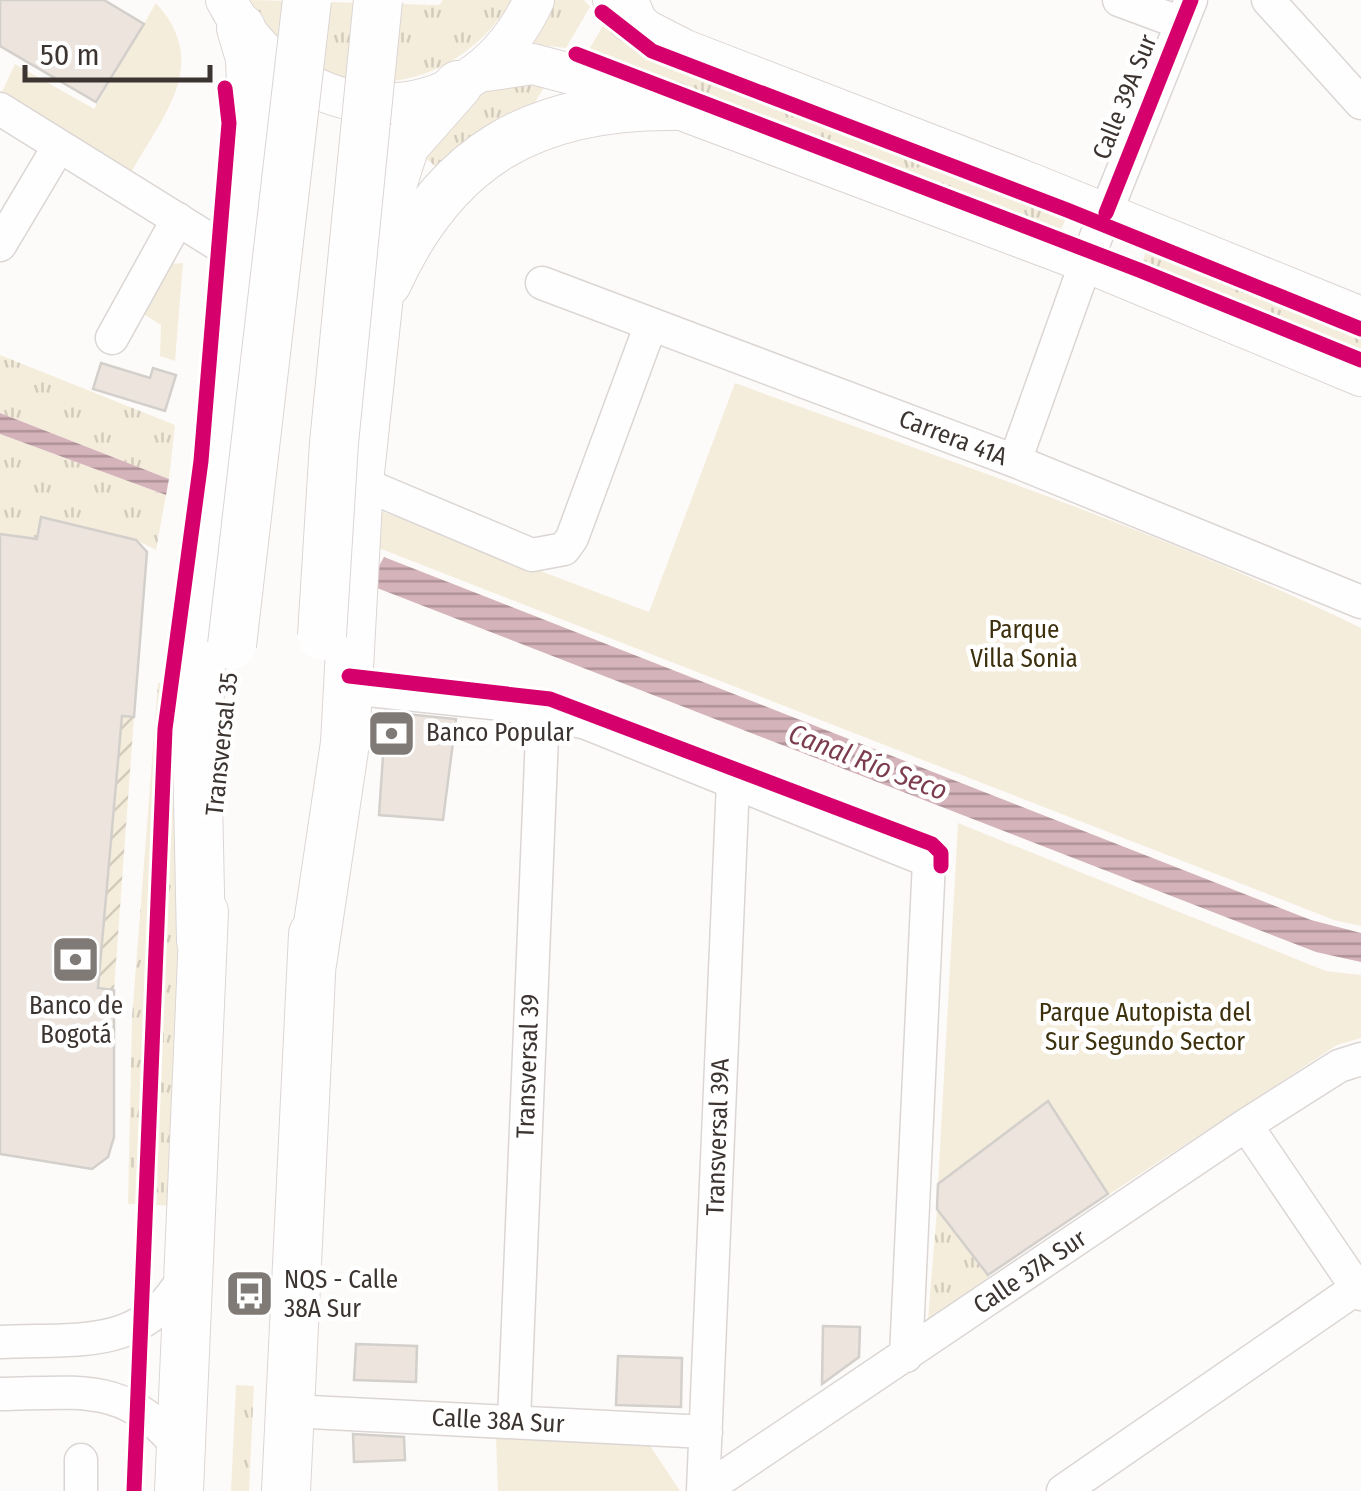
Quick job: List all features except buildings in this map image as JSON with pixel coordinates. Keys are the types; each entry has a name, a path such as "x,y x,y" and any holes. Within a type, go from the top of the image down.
{"highway":[{"name":"Transversal 35","path":"180,1471 202,941 232,645 307,0"},
{"path":"286,1491 312,964 322,636 334,443 378,0"},
{"path":"202,941 199,709 254,108 250,58 233,14"},
{"path":"312,964 338,803 349,688 358,482 376,309 398,160 419,124 468,78"},
{"path":"376,309 416,232 472,165 499,145 562,116 616,106 673,106"}],"main road":[{"path":"468,78 504,48 534,0"},
{"path":"622,6 684,50 1106,213 1361,317"},
{"path":"233,14 267,60 300,83 338,98 379,104 420,99 468,78 533,64 550,67 673,106 1086,262 1361,376"}],"street":[{"path":"1119,0 1186,12"},
{"path":"1268,0 1361,103"},
{"name":"Calle 39A Sur","path":"1015,461 1086,262 1186,12"},
{"path":"0,109 243,260"},
{"path":"0,245 59,146"},
{"path":"112,338 178,219"},
{"name":"Carrera 41A","path":"542,283 1015,461 1361,602"},
{"path":"358,482 532,555 555,554 572,538 651,324"},
{"path":"349,688 543,711 629,739 929,860 906,1356"},
{"name":"Transversal 39","path":"514,1421 543,711"},
{"name":"Transversal 39A","path":"703,1491 733,782"},
{"name":"Calle 37A Sur","path":"703,1491 1246,1125 1338,1066 1361,1060"},
{"path":"1062,1491 1359,1291 1246,1125"},
{"path":"0,1342 128,1332 162,1311 190,1264"},
{"path":"0,1394 83,1393 126,1401 160,1423 180,1471"},
{"name":"Calle 38A Sur","path":"290,1411 706,1432"}],"green space":[{"path":"250,0 439,5 443,0 512,0 490,29 464,53 435,70 371,82 338,76 307,61 273,34"},
{"path":"550,0 584,0 590,7 566,48 522,43"},
{"path":"156,3 172,25 180,47 181,67 168,109 132,171 0,96 15,64 94,109"},
{"path":"605,22 648,55 1067,215 1060,232 587,53"},
{"path":"510,81 546,84 525,119 443,173 415,149 478,91"},
{"path":"1147,248 1361,333 1361,356 1141,266"},
{"path":"183,263 175,361 160,356 161,325 142,313 167,264"},
{"path":"0,355 175,425 169,479 0,413"},
{"name":"Parque Villa Sonia","path":"735,383 1130,528 1361,628 1361,926 1334,920 376,547 381,511 649,612"},
{"path":"0,434 166,495 156,550 136,540 42,517 37,539 0,534"},
{"path":"195,682 181,1206 128,1204 132,1018 158,683"},
{"path":"122,716 134,717 114,990 98,988"},
{"name":"Parque Autopista del Sur Segundo Sector","path":"958,823 1326,971 1361,975 1361,1038 1337,1045 1108,1195 1048,1102 938,1184"},
{"path":"937,1209 989,1277 928,1319"},
{"path":"236,1385 254,1386 249,1491 231,1491"},
{"path":"496,1437 649,1444 680,1491 498,1491"}],"water":[{"path":"0,413 169,479 166,495 0,434"},
{"name":"Canal Río Seco","path":"384,557 1311,920 1361,933 1361,962 1316,952 377,588 375,573"}],"cycle path":[{"path":"1106,213 1191,0"},
{"path":"602,12 652,51 1067,210 1361,329"},
{"path":"576,54 1139,270 1361,360"},
{"path":"134,1491 165,729 201,461 229,123 225,88"},
{"path":"349,676 550,699 932,844 941,853 941,866"}],"place":[{"name":"Banco Popular","path":"391,733"},
{"name":"Banco de Bogotá","path":"76,960"},
{"name":"NQS - Calle 38A Sur","path":"249,1294"}]}
